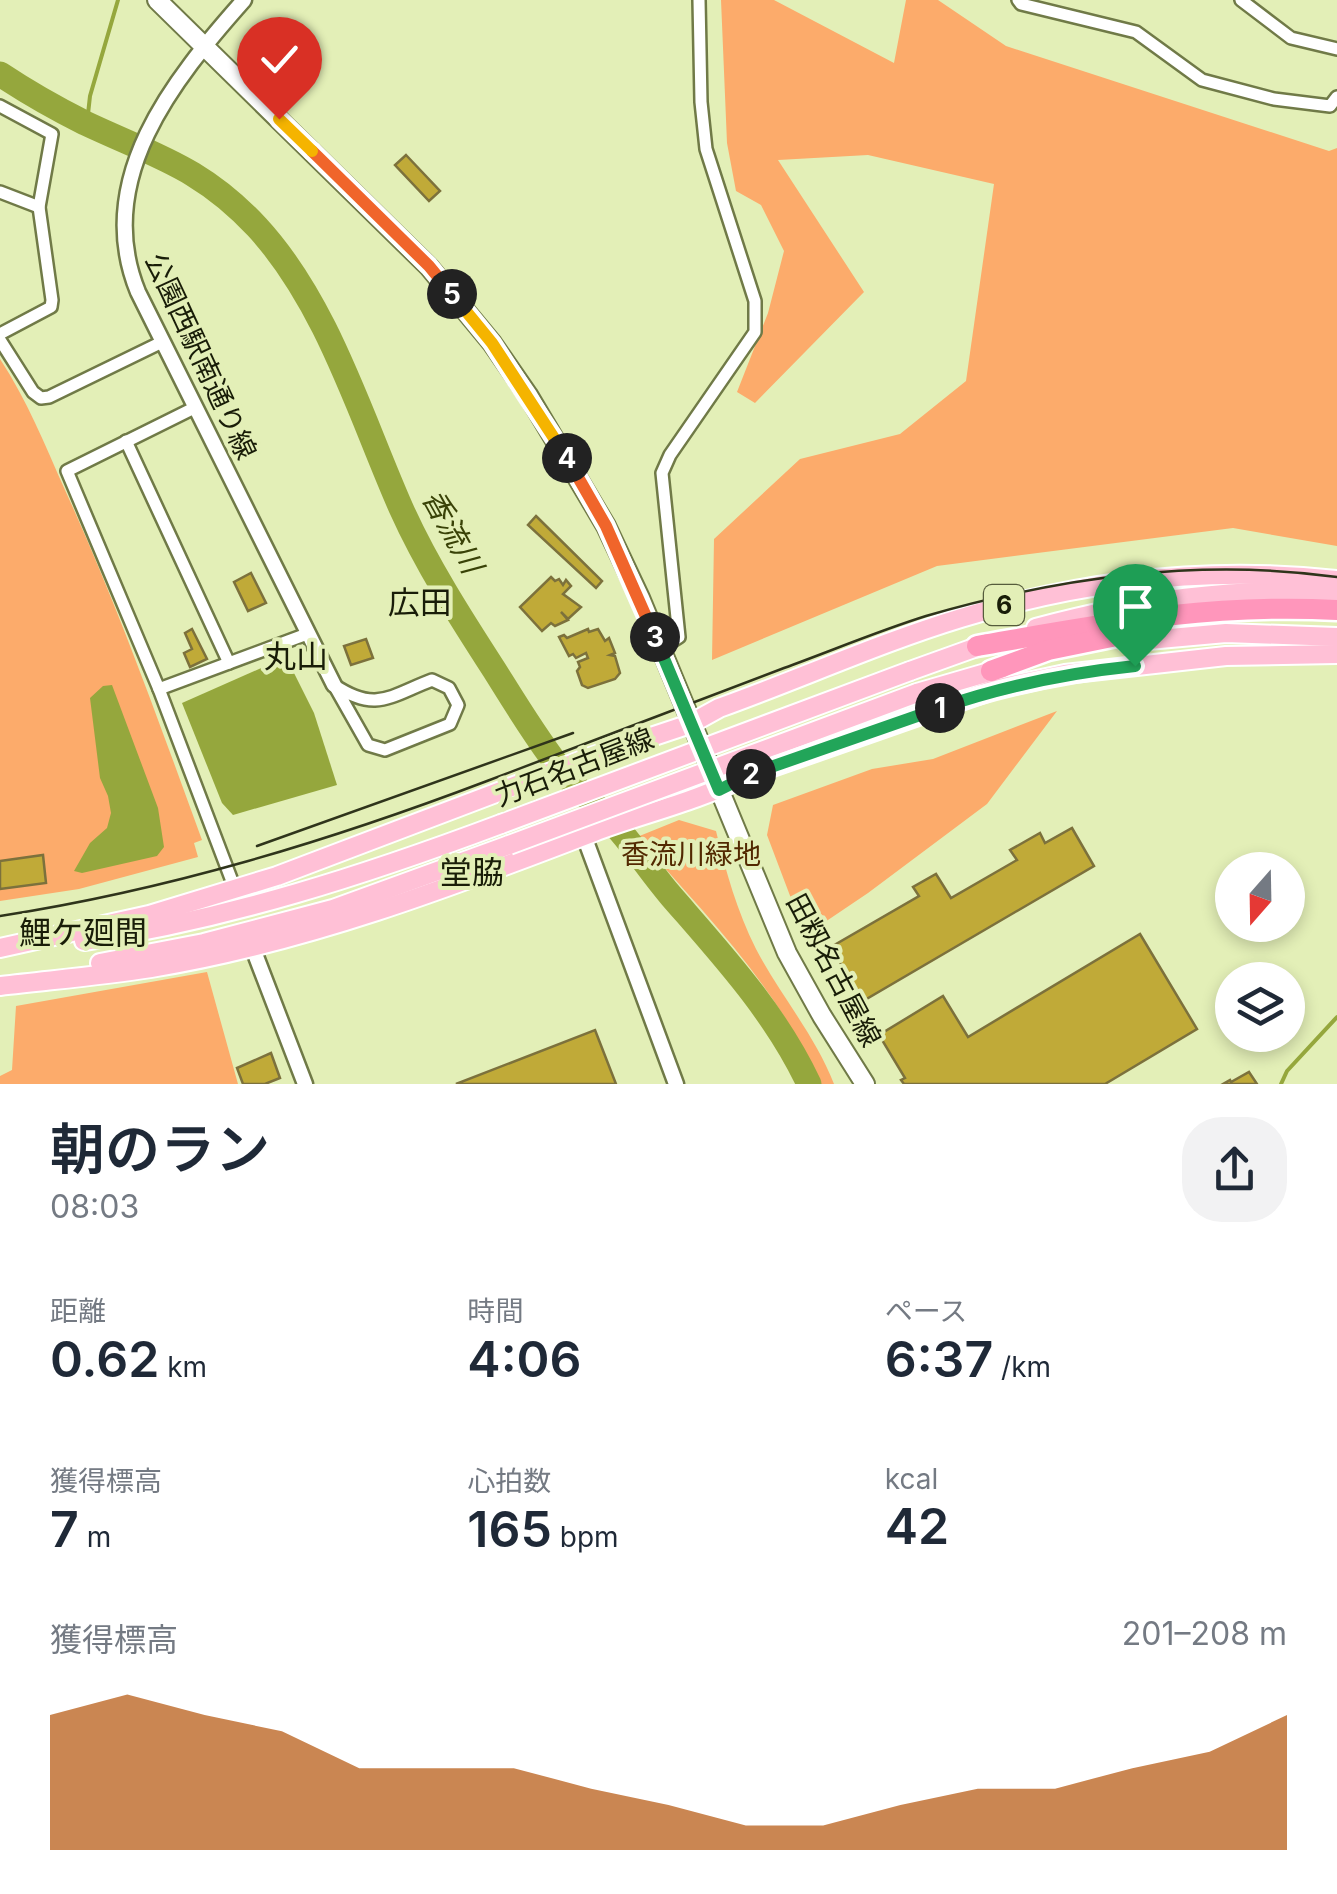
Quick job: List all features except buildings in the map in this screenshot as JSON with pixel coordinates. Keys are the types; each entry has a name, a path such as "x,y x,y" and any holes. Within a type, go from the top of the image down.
{"highway":[{"path":"977,646 1182,612 1241,608 1337,610"},
{"path":"990,671 1062,646 1166,627 1268,619 1337,622"}],"main road":[{"name":"田籾名古屋線","path":"157,0 429,266 492,343 550,430 606,526 788,953 865,1084"},
{"name":"6","path":"0,950 149,915 277,876 690,724 719,708 942,624 1058,592 1121,581 1208,574 1337,580"},
{"name":"力石名古屋線","path":"0,950 124,935 261,906 345,881 977,646 1088,614 1165,598 1232,591 1337,593"},
{"name":"力石名古屋線","path":"0,976 101,963 232,936 334,909 917,693 990,671 1084,648 1153,638 1262,633 1337,638"},
{"path":"0,986 152,968 252,946 459,884 591,833 719,790 744,777 995,689 1047,678 1226,656 1337,654"}],"street":[{"name":"公園西駅南通り線","path":"244,0 204,45 146,131 134,160 123,212 123,234 134,283 334,685"},
{"path":"660,649 678,637 662,473 670,454 755,332 755,300 706,149 699,0"},
{"path":"1018,0 1021,4 1136,32 1202,80 1330,106 1337,97"},
{"path":"1241,0 1291,38 1337,50"},
{"path":"0,106 52,134 38,207 51,307 0,337 33,392 40,398 49,398 162,342"},
{"path":"0,192 38,207"},
{"path":"194,408 67,471 159,689 235,889"},
{"path":"126,441 229,662"},
{"path":"159,689 307,634"},
{"path":"334,685 368,745 385,750 450,724 458,705 449,688 432,680 368,708 362,731"},
{"path":"334,685 366,702 378,701"},
{"path":"591,833 676,1084"},
{"path":"252,946 305,1084"}],"green space":[{"path":"721,0 774,0 894,63 906,0 938,0 1006,46 1329,151 1337,148 1337,546 1233,528 937,566 712,660 714,539 800,459 900,434 966,381 994,184 868,155 778,160 864,292 755,403 737,392 768,313 784,251 761,205 736,191 727,143"},
{"path":"0,359 35,423 102,576 202,840 194,843 198,857 79,889 0,901"},
{"path":"1057,711 987,804 868,893 825,922 803,930 767,835 773,805 872,769 933,759"},
{"name":"香流川緑地","path":"679,820 716,831 749,935 834,1084 820,1084 762,984 637,837"},
{"path":"207,972 238,1084 0,1084 0,1076 12,1070 16,1006"}],"shaded area":[{"path":"286,657 314,713 337,785 233,815 222,803 182,703"},
{"path":"112,685 158,808 164,847 157,856 82,873 74,871 90,843 107,828 111,813 100,778 90,698 103,686"}],"waterway":[{"path":"87,123 90,96 118,0"},
{"name":"香流川","path":"0,74 74,117 196,176 236,207 282,257 323,325 401,508 457,612 558,766 620,831 747,986 809,1084"},
{"path":"1281,1084 1287,1071 1337,1017"}],"tram line":[{"path":"0,916 186,878 308,843 428,803 890,628 977,602 1079,582 1181,571 1337,577"},
{"path":"257,846 573,733"}],"district":[{"name":"広田","path":"420,602"},
{"name":"丸山","path":"296,656"},
{"name":"堂脇","path":"472,872"},
{"name":"鯉ケ廻間","path":"83,932"}],"route":[{"path":"279,119 429,266 492,343 528,395 606,526 719,790 744,777 995,689 1064,674 1135,666"}]}
